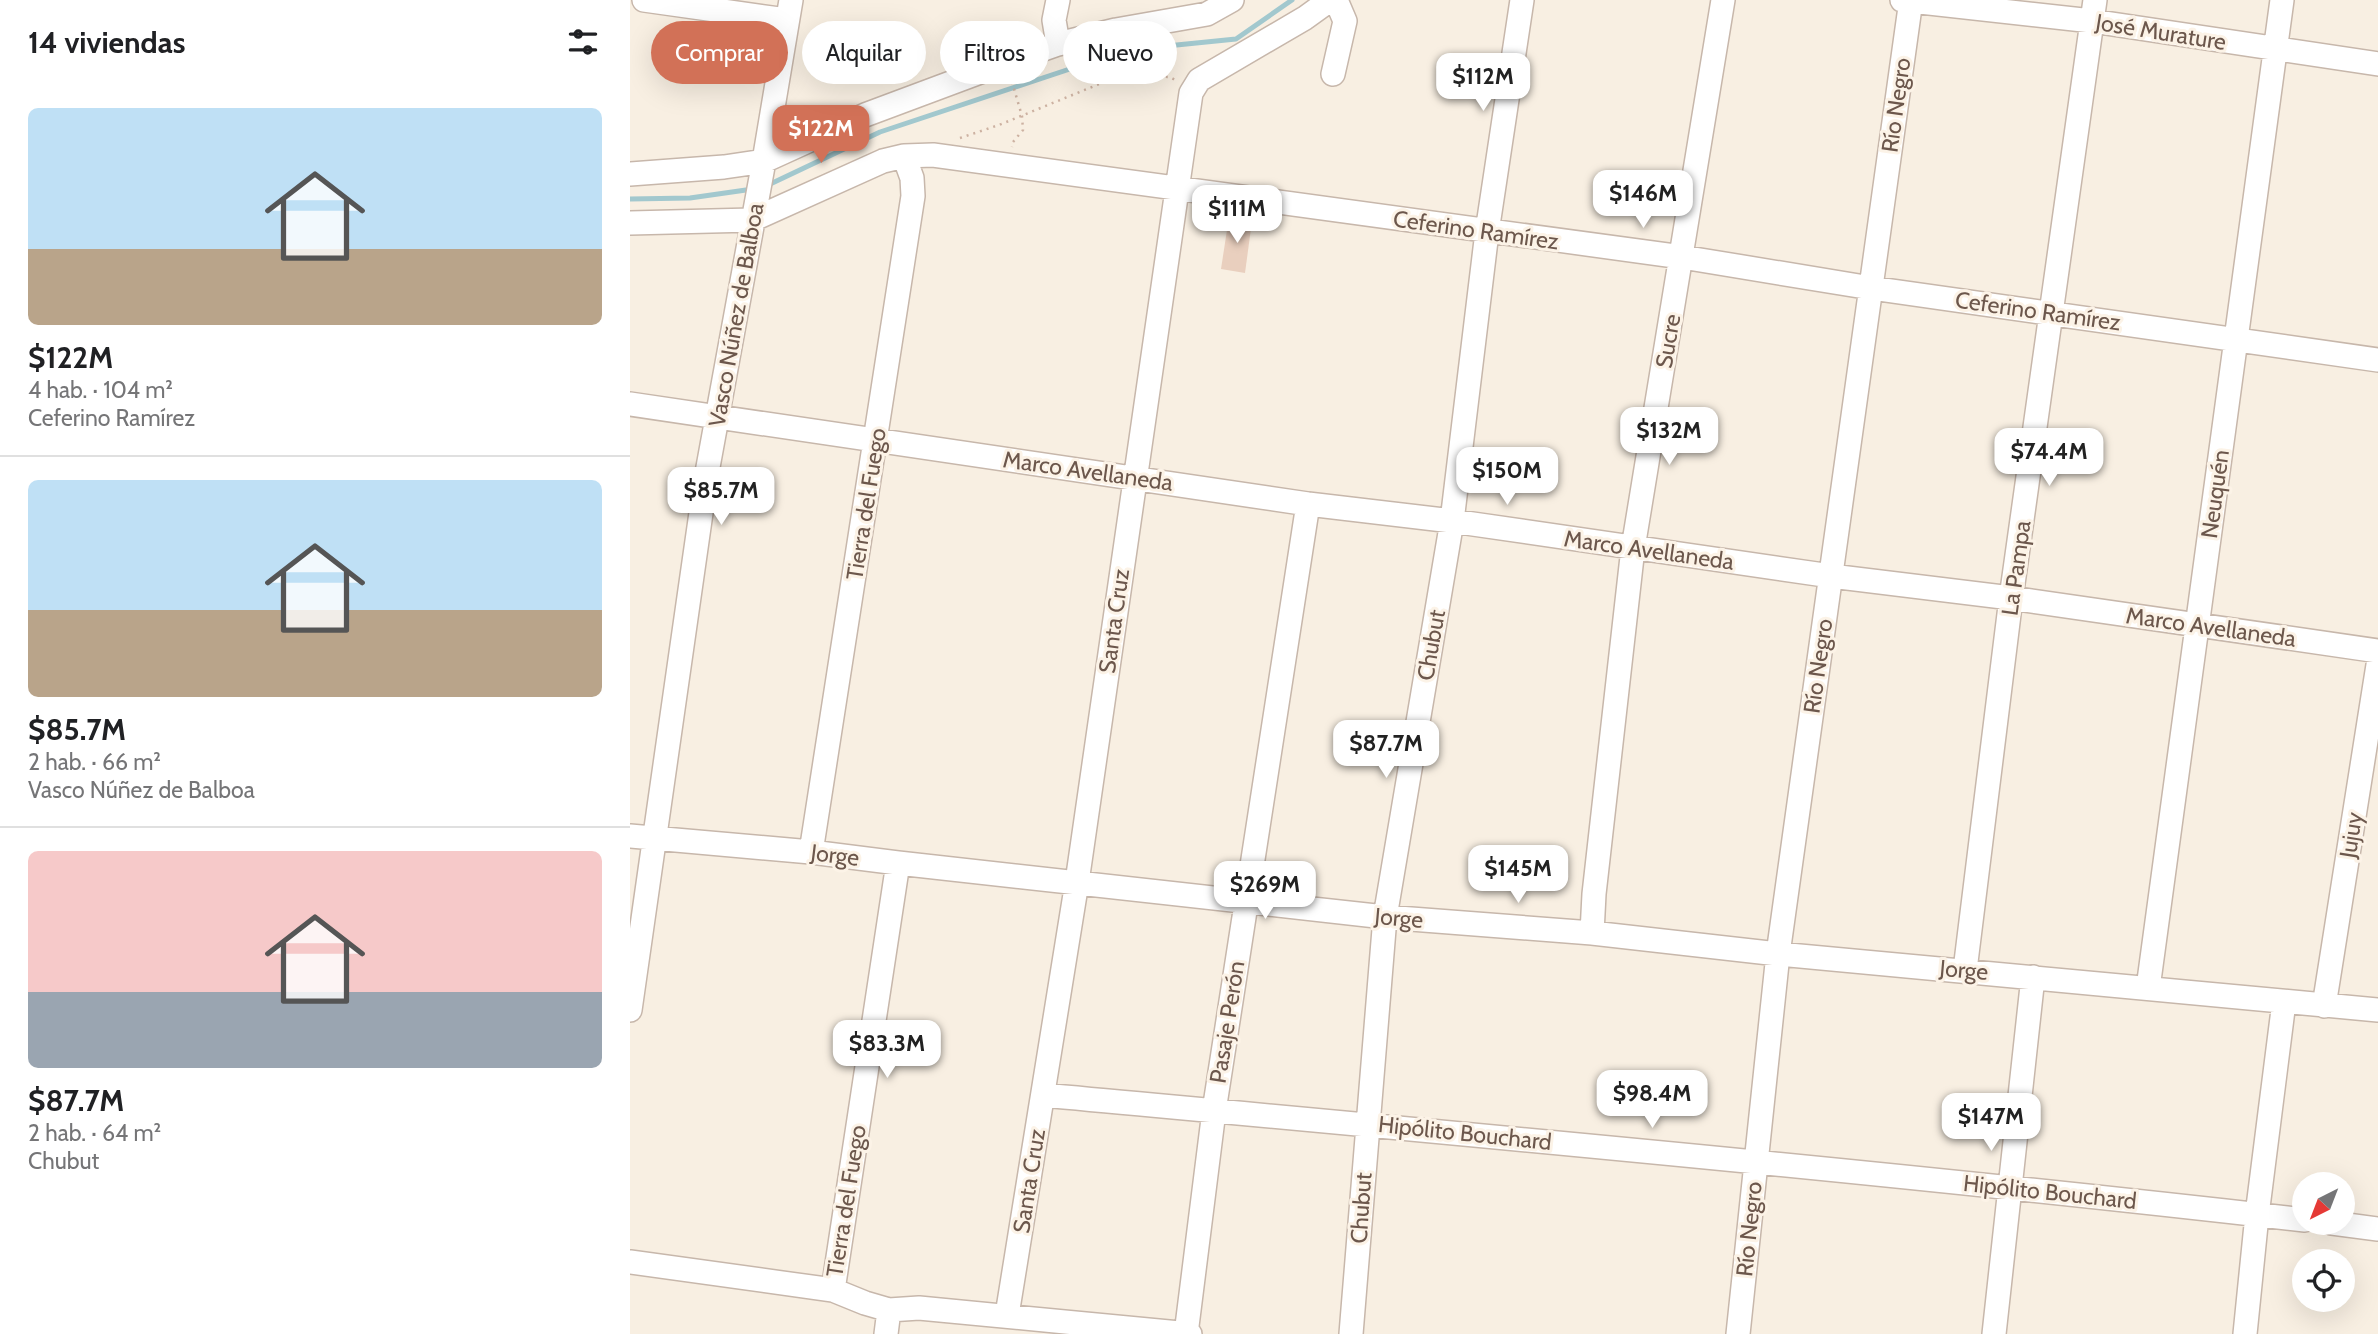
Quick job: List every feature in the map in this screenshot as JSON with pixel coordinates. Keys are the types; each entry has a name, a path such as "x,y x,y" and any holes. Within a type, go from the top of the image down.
{"street":[{"path":"644,0 789,10"},
{"path":"1058,0 1054,20 1058,44"},
{"path":"1168,21 1208,14 1232,0"},
{"name":"Santa Cruz","path":"1019,1322 1043,1095 1077,882 1191,93 1199,80 1306,18 1330,0"},
{"path":"1333,74 1345,21 1336,0"},
{"name":"Chubut","path":"1351,1334 1385,917 1452,521 1487,232 1522,0"},
{"name":"Sucre","path":"1592,933 1594,894 1633,548 1723,0"},
{"name":"Neuquén","path":"2148,988 2282,0"},
{"name":"José Murature","path":"1908,1 2094,11 2275,50 2378,64"},
{"name":"Río Negro","path":"1738,1334 1778,954 1871,288 1908,1"},
{"name":"Vasco Núñez de Balboa","path":"630,1010 716,418 789,10"},
{"name":"La Pampa","path":"1965,970 2011,598 2094,11"},
{"path":"630,174 763,167 865,115 1063,43"},
{"name":"Ceferino Ramírez","path":"754,214 883,161 904,156 933,155 1682,257 1871,288 2378,360"},
{"name":"Tierra del Fuego","path":"811,852 914,196 912,178 904,156"},
{"path":"630,223 754,214"},
{"name":"Marco Avellaneda","path":"630,404 1308,504 1452,521 2378,651"},
{"name":"Pasaje Perón","path":"1187,1334 1214,1111 1308,504"},
{"name":"Jujuy","path":"2324,1006 2378,665"},
{"name":"Jorge","path":"630,836 811,852 1385,917 1592,933 1778,954 2378,1010"},
{"name":"Tierra del Fuego","path":"833,1290 898,863"},
{"path":"1994,1334 2033,977"},
{"path":"2245,1334 2284,1002"},
{"name":"Hipólito Bouchard","path":"1043,1095 1367,1123 2292,1219"},
{"path":"2356,1226 2378,1228"},
{"path":"630,1262 833,1290 889,1310 919,1308 1019,1322 1187,1334"},
{"path":"886,1334 889,1310"}],"path":[{"path":"1010,165 1013,142 1023,130 1020,107 1012,84"},
{"path":"950,141 1022,116 1100,84"}],"building":[{"path":"1229,217 1252,221 1245,273 1221,269"}],"waterway":[{"path":"766,186 880,132 1127,50 1236,39 1292,0"},
{"path":"630,199 690,198 753,189"}]}
